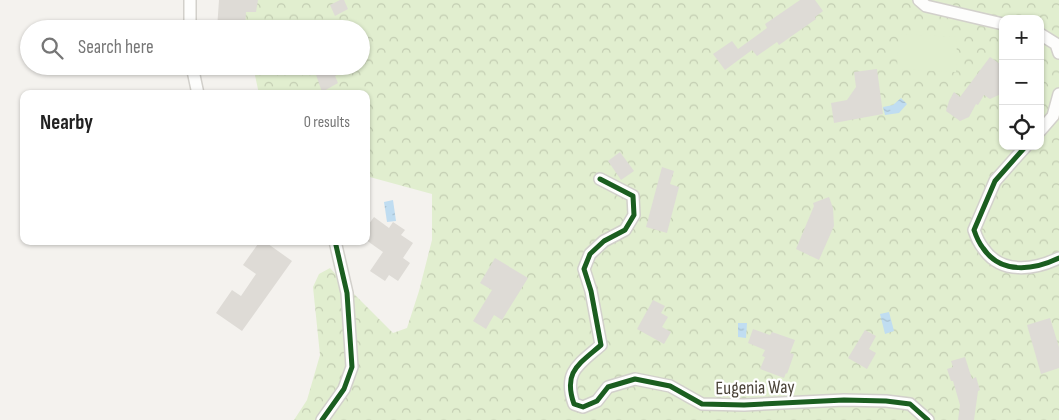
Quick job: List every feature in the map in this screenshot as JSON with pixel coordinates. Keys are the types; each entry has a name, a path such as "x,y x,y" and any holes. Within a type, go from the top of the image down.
{"street":[{"path":"190,0 190,20"},
{"path":"919,0 926,6 999,23"},
{"path":"1044,36 1056,44 1059,53"},
{"path":"194,75 197,90"},
{"path":"1044,126 1053,116 1059,94"},
{"path":"1022,150 995,181 974,230 983,249 991,257 1012,268 1024,269 1059,258"},
{"name":"Eugenia Way","path":"600,179 633,196 634,215 625,230 604,241 590,254 584,269 591,291 601,345 575,368 569,383 574,404 583,407 597,400 608,387 635,379 670,386 702,404 744,405 886,400 910,404 928,420"},
{"path":"322,420 344,389 352,367 347,293 336,245"}],"green space":[{"path":"236,0 1059,0 1059,420 294,420 307,400 320,355 313,287 319,274 330,268 393,333 407,328 432,240 432,194 370,177 370,90 258,90 255,75 370,75 370,20 241,20"},
{"path":"899,34 957,37 956,72 897,69"}],"water":[{"path":"901,98 907,104 899,113 885,115 883,107 893,105"},
{"path":"393,200 396,221 387,222 384,202"},
{"path":"889,312 894,331 885,334 880,314"},
{"path":"738,323 747,323 746,338 738,337"}],"building":[{"path":"219,0 258,0 256,12 246,12 246,20 218,20"},
{"path":"344,0 348,9 335,16 330,5"},
{"path":"800,0 815,0 823,11 815,17 816,19 779,45 777,42 757,56 752,50 725,70 713,54 732,41 738,49 767,28 765,24"},
{"path":"990,57 999,63 999,95 990,99 984,95 978,105 976,104 969,117 960,121 946,111 954,92 960,97"},
{"path":"877,69 883,114 834,123 831,103 847,100 856,87 854,72"},
{"path":"316,75 337,75 335,76 338,83 326,90 321,90"},
{"path":"620,152 634,171 621,180 608,161"},
{"path":"662,167 674,171 670,184 679,187 667,233 646,227"},
{"path":"829,197 833,208 834,226 819,260 796,249 814,206 813,203"},
{"path":"374,217 389,228 393,222 405,230 401,235 413,243 403,258 410,263 398,281 389,275 385,281 370,271 383,252 370,243 370,222"},
{"path":"257,245 270,245 292,261 242,331 216,313 232,290 241,296 256,274 243,265"},
{"path":"495,258 528,278 502,320 494,315 486,329 473,321 492,290 480,283"},
{"path":"653,300 665,306 661,313 668,317 662,327 671,332 664,344 637,329"},
{"path":"1050,318 1059,347 1059,368 1041,374 1027,325"},
{"path":"753,329 770,335 772,332 795,340 790,353 794,354 784,378 760,369 765,357 762,356 765,350 748,343"},
{"path":"865,330 876,336 869,349 876,353 867,369 848,358"},
{"path":"965,357 972,379 976,377 980,390 978,391 974,420 958,420 960,405 953,381 951,381 947,369 953,367 951,361"}],"cycle path":[{"path":"1022,150 995,181 974,230 980,244 990,257 1008,266 1018,268 1029,267 1059,258"},
{"path":"600,179 633,196 634,215 625,230 604,241 590,254 584,269 591,291 601,345 579,364 575,370 570,384 574,404 583,407 597,401 608,387 635,379 670,386 702,404 744,405 844,400 886,401 910,404 928,420"},
{"path":"322,420 344,389 352,367 347,293 336,245"}]}
